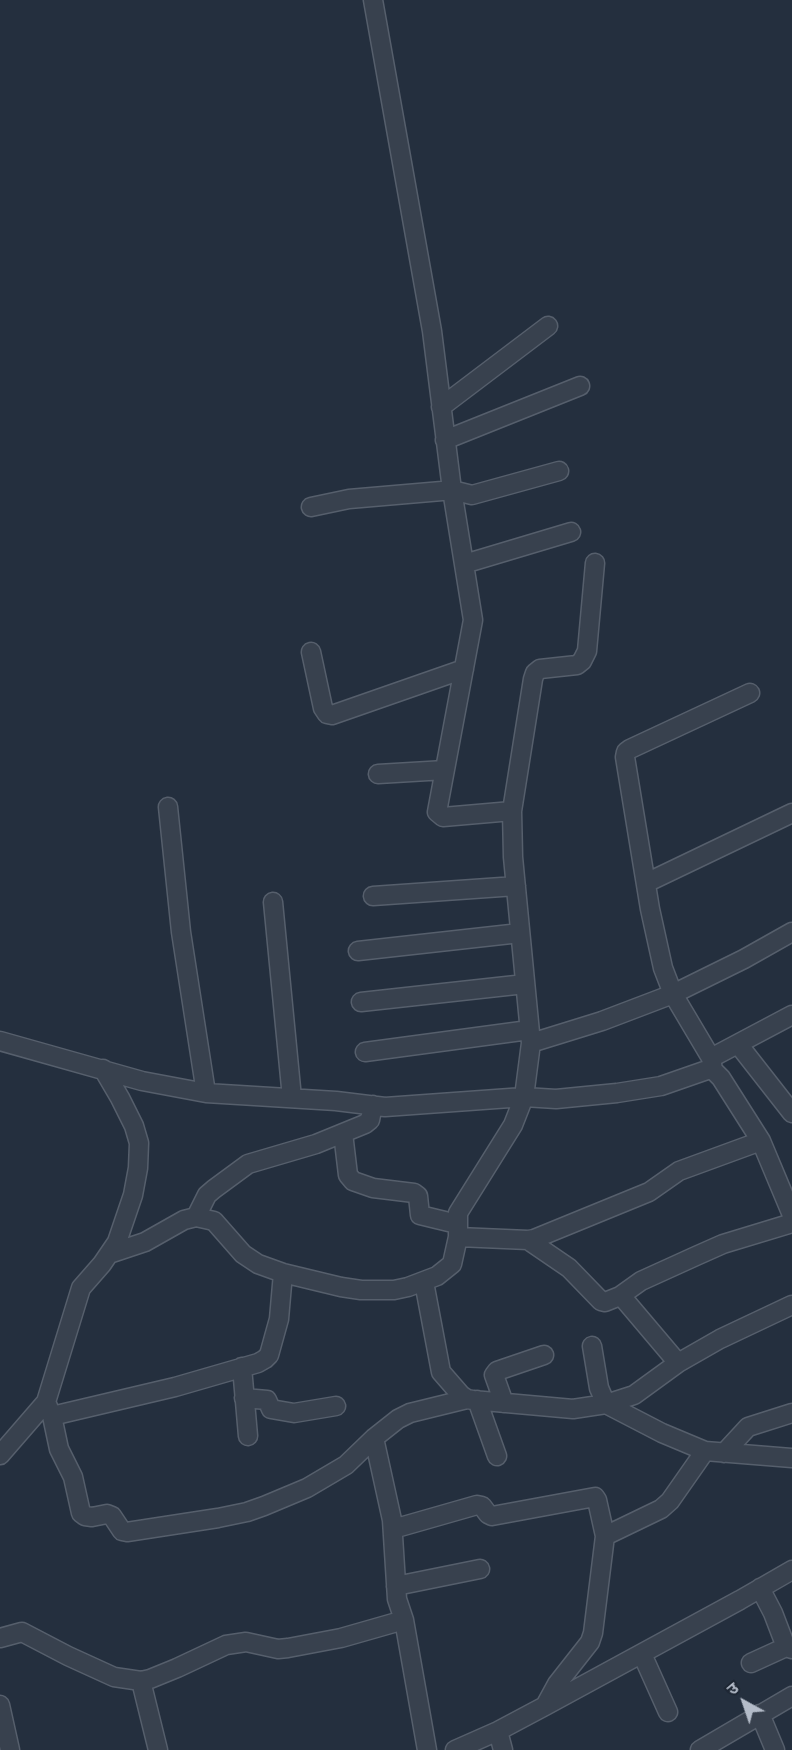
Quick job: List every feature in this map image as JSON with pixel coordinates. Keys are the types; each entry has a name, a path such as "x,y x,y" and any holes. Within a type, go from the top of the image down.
{"street":[{"path":"373,0 432,331 452,490 472,620 437,807 439,815 443,817 512,811"},
{"path":"441,407 548,326"},
{"path":"446,440 580,386"},
{"path":"311,507 349,499 452,490 472,495 559,471"},
{"path":"464,564 571,532"},
{"path":"109,1254 145,1242 184,1220 196,1218 214,1221 249,1260 283,1273 361,1290 394,1290 424,1282 450,1267 455,1259 458,1213 513,1125 524,1097 530,1037 516,886 512,811 535,673 540,669 577,664 582,661 587,651 595,563"},
{"path":"311,652 323,708 327,714 332,715 464,669"},
{"path":"750,693 626,752 646,883 663,969 673,994 712,1064 761,1141 792,1215"},
{"path":"378,774 444,770"},
{"path":"168,807 181,932 206,1093"},
{"path":"646,883 792,813"},
{"path":"373,896 516,886"},
{"path":"273,902 292,1098"},
{"path":"365,1052 530,1037 602,1022 673,994 792,932"},
{"path":"358,951 520,933"},
{"path":"361,1002 525,984"},
{"path":"0,1041 142,1081 206,1093 411,1106 524,1097 556,1099 645,1090 707,1070 738,1044 792,1015"},
{"path":"738,1044 792,1113"},
{"path":"103,1069 134,1126 138,1143 138,1168 133,1195 117,1242 81,1288 49,1408 59,1449 70,1469 81,1513 92,1517 107,1514 112,1516 123,1531 127,1532 247,1512 308,1488 346,1465 398,1419 410,1413 472,1399"},
{"path":"196,1218 207,1195 228,1176 248,1164 316,1144 368,1123 373,1105"},
{"path":"343,1133 350,1179 373,1188 414,1193 418,1196 419,1213 422,1217 458,1231 528,1240 569,1268 604,1302 620,1296 641,1281 723,1244 792,1223"},
{"path":"528,1240 649,1192 679,1171 761,1141"},
{"path":"0,1454 49,1408 175,1387 258,1363 269,1355 281,1309 283,1273"},
{"path":"424,1282 441,1372 460,1395 472,1399 573,1410 606,1404 642,1390 678,1363 758,1320 792,1305"},
{"path":"620,1296 626,1300 678,1363"},
{"path":"592,1346 599,1389 606,1404 662,1434 714,1452 792,1458"},
{"path":"504,1403 494,1375 497,1371 544,1355"},
{"path":"242,1367 248,1436"},
{"path":"244,1398 267,1400 271,1409 294,1413 336,1406"},
{"path":"472,1399 497,1456"},
{"path":"605,1536 667,1505 714,1452 748,1427 792,1413"},
{"path":"374,1438 393,1529 397,1599 404,1620 427,1750"},
{"path":"393,1529 477,1505 482,1506 488,1514 492,1515 595,1497 605,1536 593,1633 590,1642 557,1684 545,1706"},
{"path":"396,1586 480,1569"},
{"path":"455,1750 498,1731 545,1706 792,1570"},
{"path":"751,1663 789,1648 760,1588"},
{"path":"0,1638 22,1632 114,1677 141,1681 177,1668 226,1645 246,1642 278,1649 288,1648 341,1638 404,1620"},
{"path":"642,1654 668,1712"},
{"path":"141,1681 158,1750"},
{"path":"699,1750 792,1696"},
{"path":"0,1705 10,1750"},
{"path":"760,1714 775,1750"},
{"path":"498,1731 503,1750"}]}
